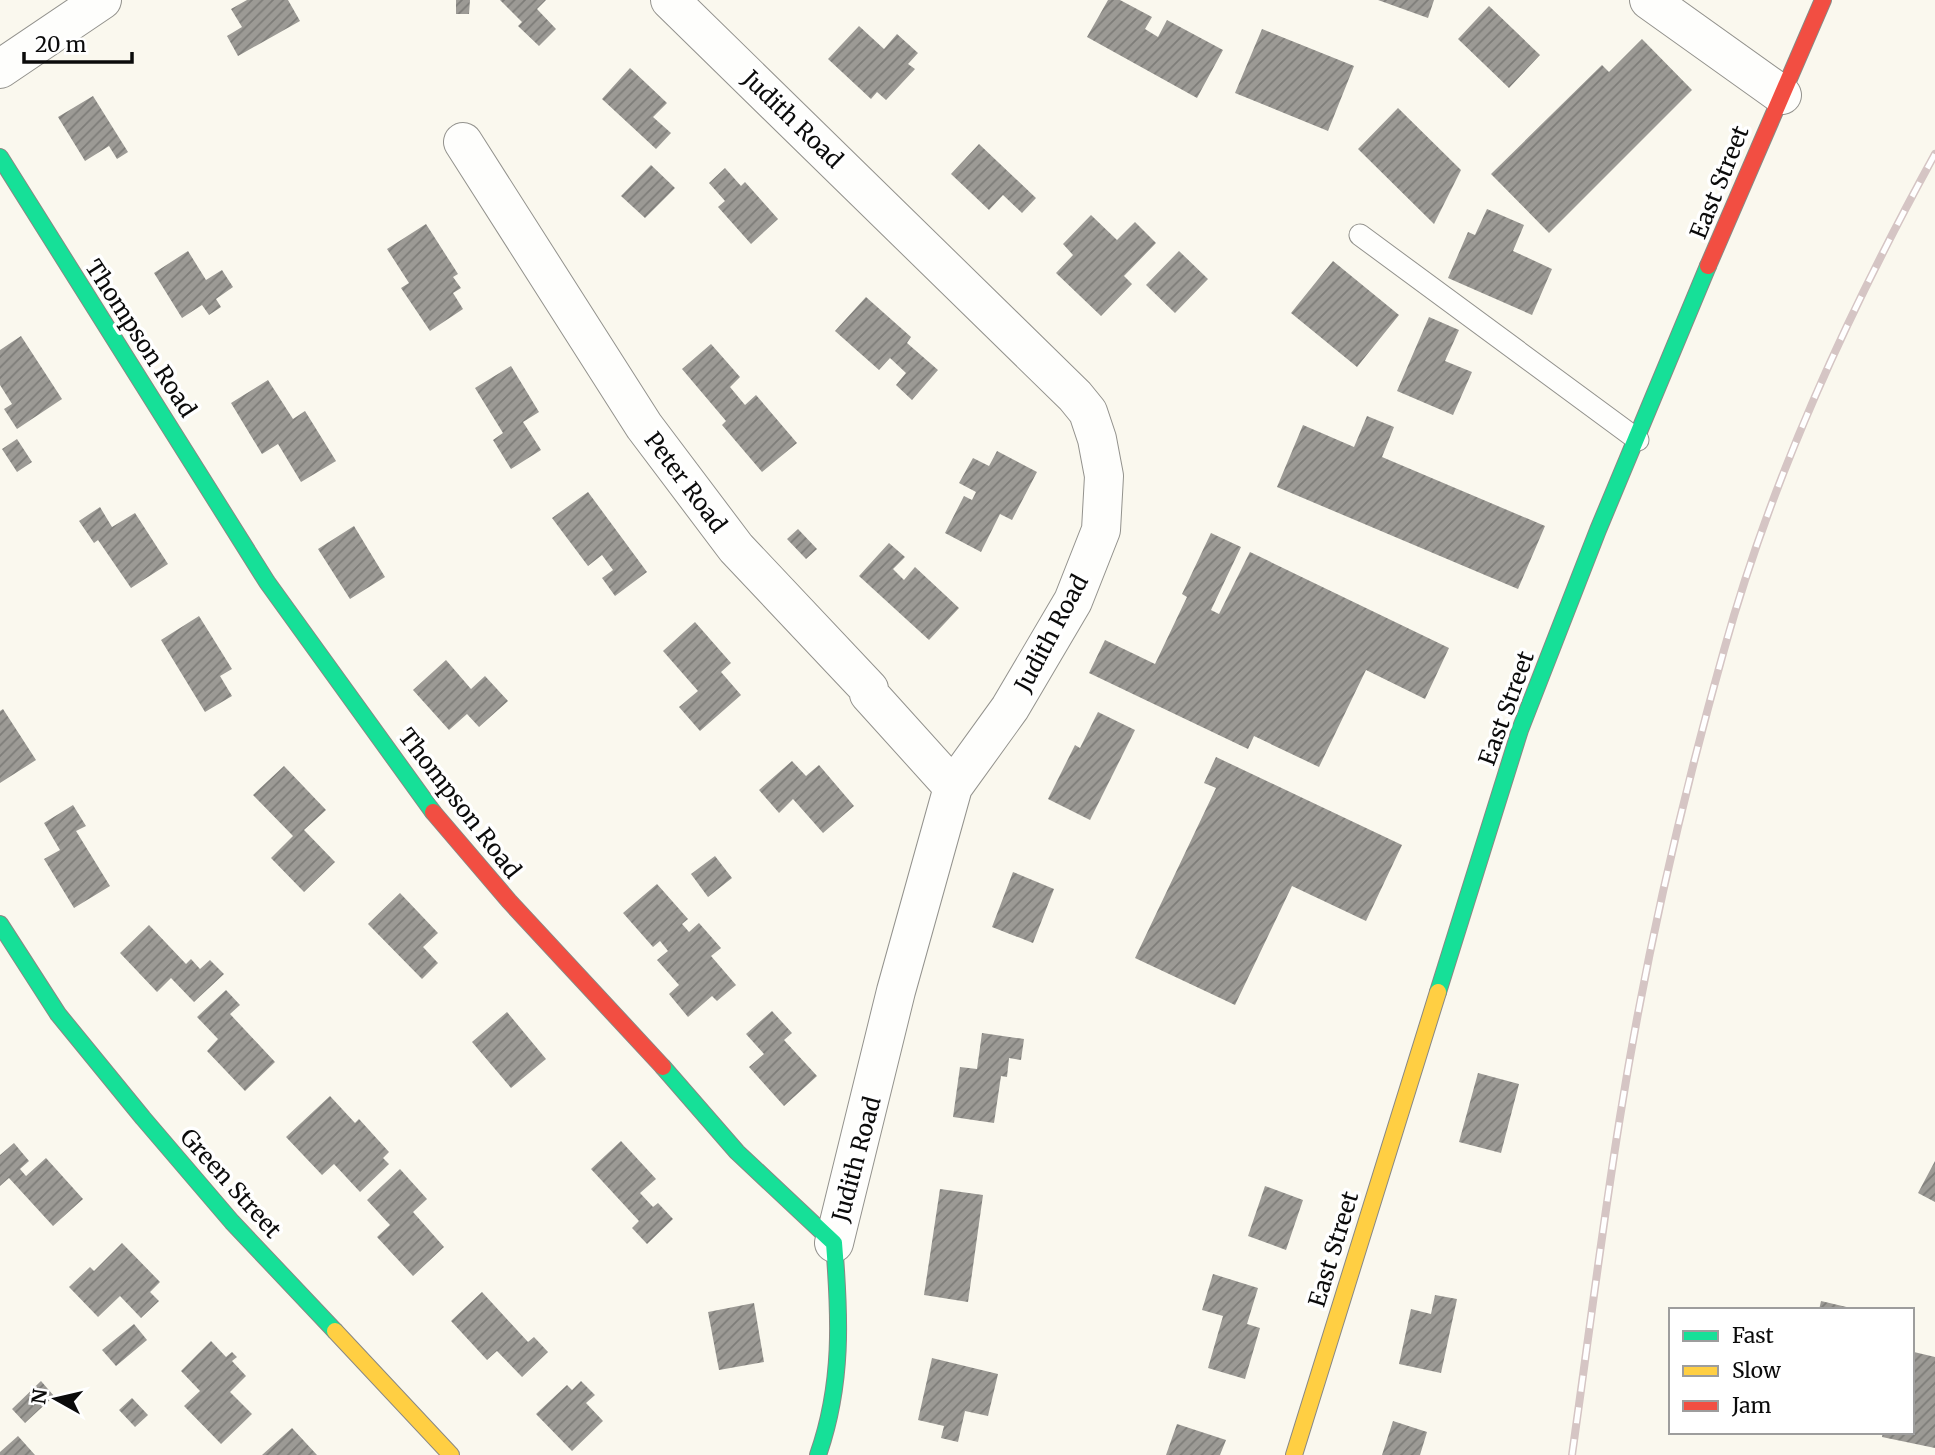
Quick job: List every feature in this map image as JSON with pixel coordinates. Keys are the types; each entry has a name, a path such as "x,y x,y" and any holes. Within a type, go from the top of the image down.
{"street":[{"path":"0,69 102,0"},
{"name":"Judith Road","path":"670,0 1075,396 1088,412 1104,476 1101,530 1073,601 1010,708 953,787 896,991 834,1243"},
{"path":"1649,0 1782,96"},
{"name":"East Street","path":"1294,1455 1520,730 1598,530 1638,440 1765,130 1823,0"},
{"name":"Peter Road","path":"464,142 652,437 736,548 869,689 869,694 953,787"},
{"name":"Thompson Road","path":"0,157 267,582 431,809 509,901 600,996 737,1152 834,1243"},
{"name":"Green Street","path":"0,924 58,1014 143,1118 232,1222 451,1455"},
{"path":"818,1455 832,1420 842,1350 834,1243"}],"lane":[{"path":"1360,234 1638,440"}],"building":[{"path":"247,0 288,0 300,21 238,56 227,36 242,27 231,9"},
{"path":"456,0 470,0 469,14 456,14"},
{"path":"500,0 546,0 537,9 556,29 539,46 518,26 522,22"},
{"path":"1108,0 1120,0 1152,17 1145,29 1158,37 1167,20 1223,50 1197,98 1087,37"},
{"path":"1378,0 1434,0 1428,18"},
{"path":"1489,6 1540,55 1509,88 1458,39"},
{"path":"859,26 884,49 897,34 918,53 908,64 915,69 886,100 877,92 871,99 828,59"},
{"path":"1262,29 1354,66 1328,131 1235,93"},
{"path":"1642,39 1692,90 1549,233 1491,174 1602,65 1609,72"},
{"path":"630,68 667,103 653,117 671,133 656,149 602,99"},
{"path":"93,96 128,152 117,159 109,146 85,161 58,117"},
{"path":"1398,108 1461,170 1434,224 1358,149"},
{"path":"979,144 1036,198 1022,213 1003,195 989,210 951,174"},
{"path":"651,165 675,188 645,218 621,196"},
{"path":"725,168 741,186 745,182 778,219 751,244 718,207 725,201 709,183"},
{"path":"1487,209 1524,225 1513,251 1552,269 1532,315 1448,278 1468,232 1475,235"},
{"path":"1091,215 1117,240 1135,222 1156,243 1124,276 1132,284 1101,316 1056,273 1073,255 1063,244"},
{"path":"426,224 458,274 453,277 461,288 453,293 463,309 430,331 401,288 409,283 387,249"},
{"path":"188,251 206,280 222,270 233,287 216,299 221,307 209,315 202,305 182,318 154,273"},
{"path":"1179,251 1208,279 1175,313 1146,285"},
{"path":"1333,261 1399,315 1357,367 1291,313"},
{"path":"866,297 911,337 907,343 938,370 912,400 896,385 906,373 890,358 879,370 835,331"},
{"path":"1429,317 1459,330 1445,361 1472,372 1453,415 1397,391"},
{"path":"21,336 62,399 17,429 4,409 12,404 0,385 0,350"},
{"path":"711,344 740,377 730,387 745,405 756,395 797,443 762,472 722,425 726,421 682,369"},
{"path":"511,366 539,412 523,422 541,450 511,469 493,440 503,433 475,388"},
{"path":"268,380 293,419 305,411 336,461 301,482 278,444 262,454 231,403"},
{"path":"1367,416 1394,427 1382,457 1545,526 1518,589 1277,487 1303,425 1354,447"},
{"path":"17,439 32,462 17,472 2,449"},
{"path":"997,451 1037,472 1012,520 1000,514 981,552 945,533 964,496 972,500 976,492 959,483 973,458 989,466"},
{"path":"588,492 647,572 615,596 602,578 613,570 602,555 588,566 552,518"},
{"path":"100,507 112,527 135,513 168,564 131,588 98,540 94,543 79,521"},
{"path":"354,526 385,577 350,599 318,549"},
{"path":"798,529 817,549 806,559 787,539"},
{"path":"1211,533 1241,547 1211,610 1219,614 1250,552 1449,648 1425,699 1366,670 1319,767 1254,736 1248,749 1089,673 1105,640 1155,664 1187,597 1182,594"},
{"path":"889,543 905,557 893,569 904,580 915,567 959,608 929,640 859,576"},
{"path":"199,616 232,669 220,676 232,696 205,712 161,640"},
{"path":"695,622 731,663 721,672 741,695 700,731 679,707 698,691 663,651"},
{"path":"446,660 471,689 485,676 508,701 479,727 467,714 449,730 413,690"},
{"path":"3,709 36,760 0,783 0,711"},
{"path":"1098,712 1135,730 1090,820 1048,799 1075,745 1080,748"},
{"path":"1216,757 1402,845 1366,921 1292,886 1235,1005 1135,958 1216,788 1204,783"},
{"path":"792,761 806,776 819,765 854,806 823,833 793,799 779,813 759,790"},
{"path":"284,766 326,810 304,830 335,862 304,892 271,858 293,836 253,795"},
{"path":"73,805 86,826 76,831 110,886 74,908 44,859 60,850 44,823"},
{"path":"715,856 732,878 708,897 691,874"},
{"path":"1013,872 1054,889 1033,943 992,927"},
{"path":"657,884 688,919 682,924 689,932 699,923 721,948 711,956 736,985 717,1001 712,996 688,1017 669,994 679,985 657,960 668,951 660,941 653,947 623,913"},
{"path":"400,893 438,933 423,947 438,963 422,979 368,924"},
{"path":"149,925 186,964 191,959 200,969 210,960 224,974 194,1002 171,978 157,992 120,953"},
{"path":"226,990 240,1005 230,1014 275,1062 245,1091 207,1051 218,1039 197,1017"},
{"path":"772,1011 792,1033 784,1040 817,1076 784,1106 749,1067 764,1054 746,1034"},
{"path":"507,1012 546,1059 511,1088 472,1042"},
{"path":"982,1033 1024,1039 1021,1060 1009,1058 1007,1077 1001,1076 994,1123 953,1117 960,1067 977,1069"},
{"path":"1478,1073 1519,1084 1501,1153 1459,1142"},
{"path":"330,1096 355,1123 359,1119 389,1152 383,1158 389,1164 360,1192 334,1164 322,1175 286,1137"},
{"path":"621,1141 656,1179 640,1193 653,1207 658,1203 673,1219 647,1244 632,1228 639,1221 591,1169"},
{"path":"14,1143 29,1161 20,1169 26,1176 46,1158 83,1199 53,1226 9,1178 0,1186 0,1155"},
{"path":"1935,1161 1935,1202 1918,1193"},
{"path":"400,1169 427,1199 413,1212 444,1247 413,1276 377,1237 390,1225 367,1200"},
{"path":"1265,1186 1303,1200 1286,1250 1248,1236"},
{"path":"940,1189 983,1195 968,1302 924,1295"},
{"path":"122,1243 160,1282 150,1292 159,1301 141,1318 120,1296 98,1317 69,1287 90,1267 94,1271"},
{"path":"1213,1274 1258,1288 1247,1324 1260,1328 1245,1379 1208,1368 1223,1316 1202,1310"},
{"path":"482,1292 528,1342 534,1337 548,1352 522,1377 497,1351 487,1360 451,1321"},
{"path":"1435,1295 1457,1299 1441,1373 1399,1364 1411,1309 1431,1314"},
{"path":"1821,1301 1851,1308 1819,1308"},
{"path":"754,1303 764,1362 719,1370 708,1312"},
{"path":"134,1324 147,1340 116,1366 102,1350"},
{"path":"211,1341 226,1357 232,1352 237,1357 232,1361 246,1376 230,1392 252,1414 221,1444 184,1406 200,1391 181,1371"},
{"path":"1914,1352 1935,1357 1935,1448 1882,1437 1883,1434 1914,1434"},
{"path":"932,1358 998,1374 988,1416 965,1411 958,1442 941,1438 944,1426 918,1420"},
{"path":"41,1381 54,1396 25,1423 12,1409"},
{"path":"581,1381 595,1395 586,1403 603,1421 572,1451 536,1414 567,1385 572,1390"},
{"path":"132,1398 148,1415 135,1427 119,1410"},
{"path":"1393,1421 1427,1432 1420,1455 1382,1455"},
{"path":"1177,1424 1226,1440 1220,1455 1166,1455"},
{"path":"292,1428 317,1455 262,1455"},
{"path":"18,1436 35,1455 0,1455 0,1452"}],"railway":[{"path":"1572,1455 1613,1159 1641,999 1679,823 1724,650 1765,522 1815,396 1872,273 1935,154"}],"traffic: fast":[{"path":"0,157 267,582 433,812"},
{"path":"1438,992 1520,730 1598,530 1708,266"},
{"path":"0,924 58,1014 143,1118 232,1222 335,1331"},
{"path":"663,1067 737,1152 834,1243 838,1350 832,1402 818,1455"}],"traffic: slow":[{"path":"1294,1455 1438,992"},
{"path":"335,1331 451,1455"}],"traffic: jam":[{"path":"1708,266 1823,0"},
{"path":"433,812 509,901 663,1067"}]}
